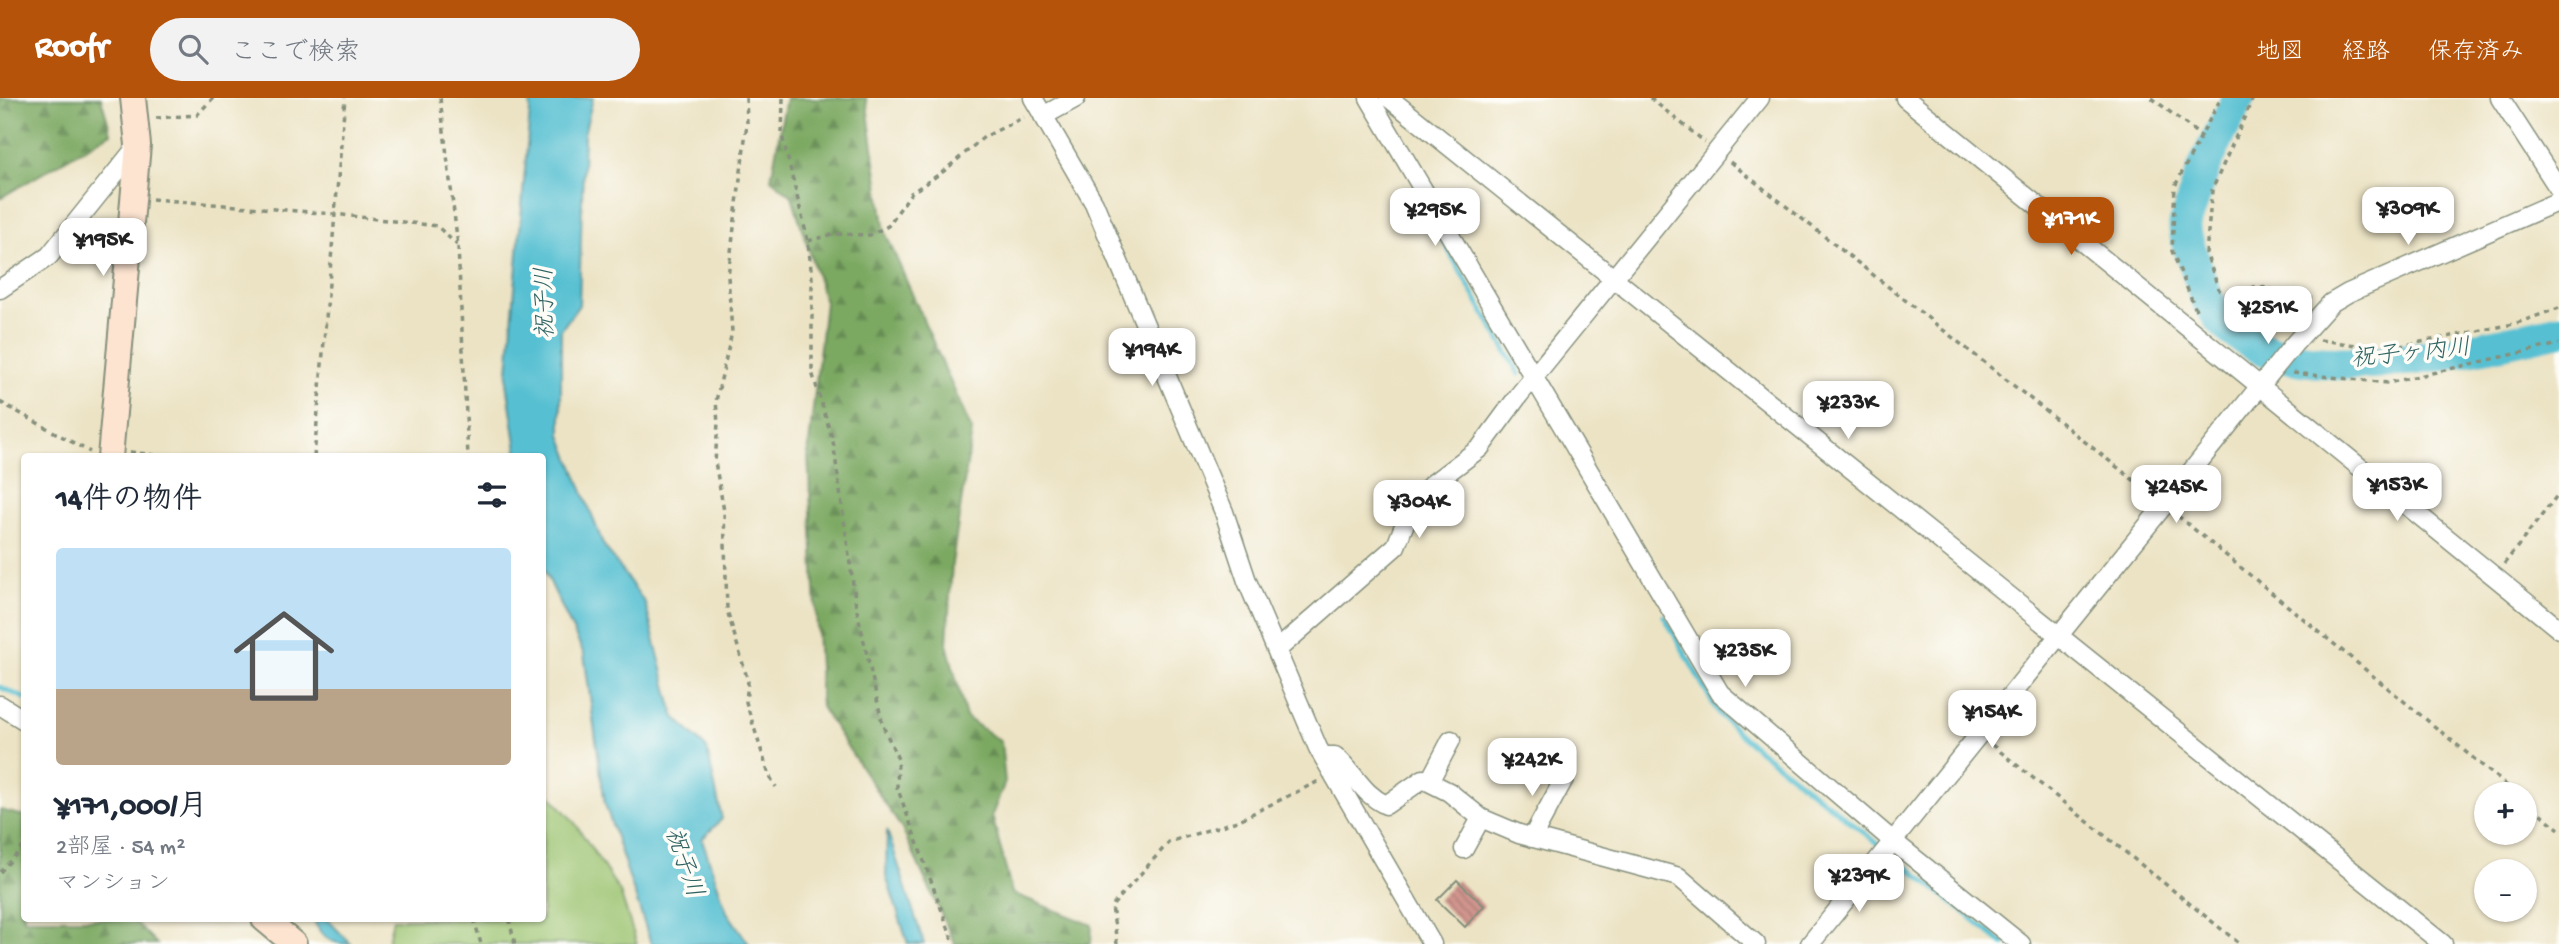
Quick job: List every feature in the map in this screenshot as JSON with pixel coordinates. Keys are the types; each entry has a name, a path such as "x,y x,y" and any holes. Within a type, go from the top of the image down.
{"main road":[{"path":"106,453 138,145 135,109"},
{"path":"268,922 294,944"}],"street":[{"path":"1076,98 1038,108 1094,203 1224,512 1247,581 1323,756 1432,944"},
{"path":"1370,98 1720,693 1894,842 2021,944"},
{"path":"1389,98 2444,944"},
{"path":"1277,650 1396,546 1412,505 1431,485 1480,448 1760,98"},
{"path":"1905,98 2559,629"},
{"path":"2500,98 2559,189"},
{"path":"0,289 49,256 138,145"},
{"path":"1810,944 2059,634 2166,506 2297,340 2331,303 2559,201"},
{"path":"0,705 21,718"},
{"path":"1429,782 1451,740"},
{"path":"1323,756 1335,756 1348,767 1370,797 1386,805 1423,779 1449,792 1481,818 1532,838 1679,877 1756,944"},
{"path":"1532,838 1565,778"},
{"path":"1464,849 1481,818"}],"path":[{"path":"135,109 197,115 212,98"},
{"path":"314,453 345,98"},
{"path":"440,98 458,246 468,453"},
{"path":"746,98 747,123 728,276 732,332 716,401 718,423 715,462 724,511 727,610 748,681 746,702 769,775 776,787"},
{"path":"783,98 782,135 808,241 812,278 812,372 833,441 856,606 883,726 898,759 897,787 954,944"},
{"path":"1650,98 2166,506 2502,782"},
{"path":"2152,98 2202,137"},
{"path":"2198,314 2172,251 2175,186 2221,98"},
{"path":"2253,98 2213,190 2206,253 2219,290 2233,298 2256,286 2331,303"},
{"path":"808,241 834,234 870,235 888,226 911,193 944,171 972,145 1038,108"},
{"path":"133,198 334,214 437,226 458,246"},
{"path":"2297,340 2385,349 2514,324 2559,308"},
{"path":"2272,373 2389,383 2559,344"},
{"path":"0,402 102,453"},
{"path":"2494,577 2559,493"},
{"path":"1979,735 2240,944"},
{"path":"1117,944 1112,906 1168,842 1237,821 1334,774"},
{"path":"2537,812 2559,829"},
{"path":"0,872 21,849"},
{"path":"475,922 481,944"},
{"path":"510,922 515,944"}],"green space":[{"path":"0,98 101,98 111,133 0,198"},
{"path":"786,98 866,98 885,232 972,431 952,563 947,644 966,717 1001,742 1005,782 992,815 1012,893 1092,925 1091,944 955,944 902,829 821,707 808,453 825,302 792,196 771,179"},
{"path":"546,790 575,823 620,892 637,944 387,944 392,922 546,922"},
{"path":"0,810 21,815 21,922 135,922 157,944 0,944"}],"water":[{"path":"531,98 593,98 584,134 579,305 561,330 561,435 603,544 645,603 674,716 707,749 722,819 702,839 727,912 749,944 651,944 605,804 584,654 546,573 546,453 517,453 507,383"},
{"path":"887,830 924,944 908,944 886,876"},
{"path":"315,922 330,922 351,944 337,943 320,931"}],"building":[{"path":"1457,880 1484,906 1465,927 1437,900"}],"waterway":[{"name":"祝子ヶ内川","path":"2239,98 2203,172 2186,219 2185,231 2199,276 2221,319 2257,346 2303,360 2356,363 2412,359 2559,330"},
{"path":"1438,232 1519,374"},
{"path":"1664,616 1719,714 1745,739 1881,846"},
{"name":"祝子川","path":"0,687 21,697"},
{"path":"1905,865 2004,944"}]}
